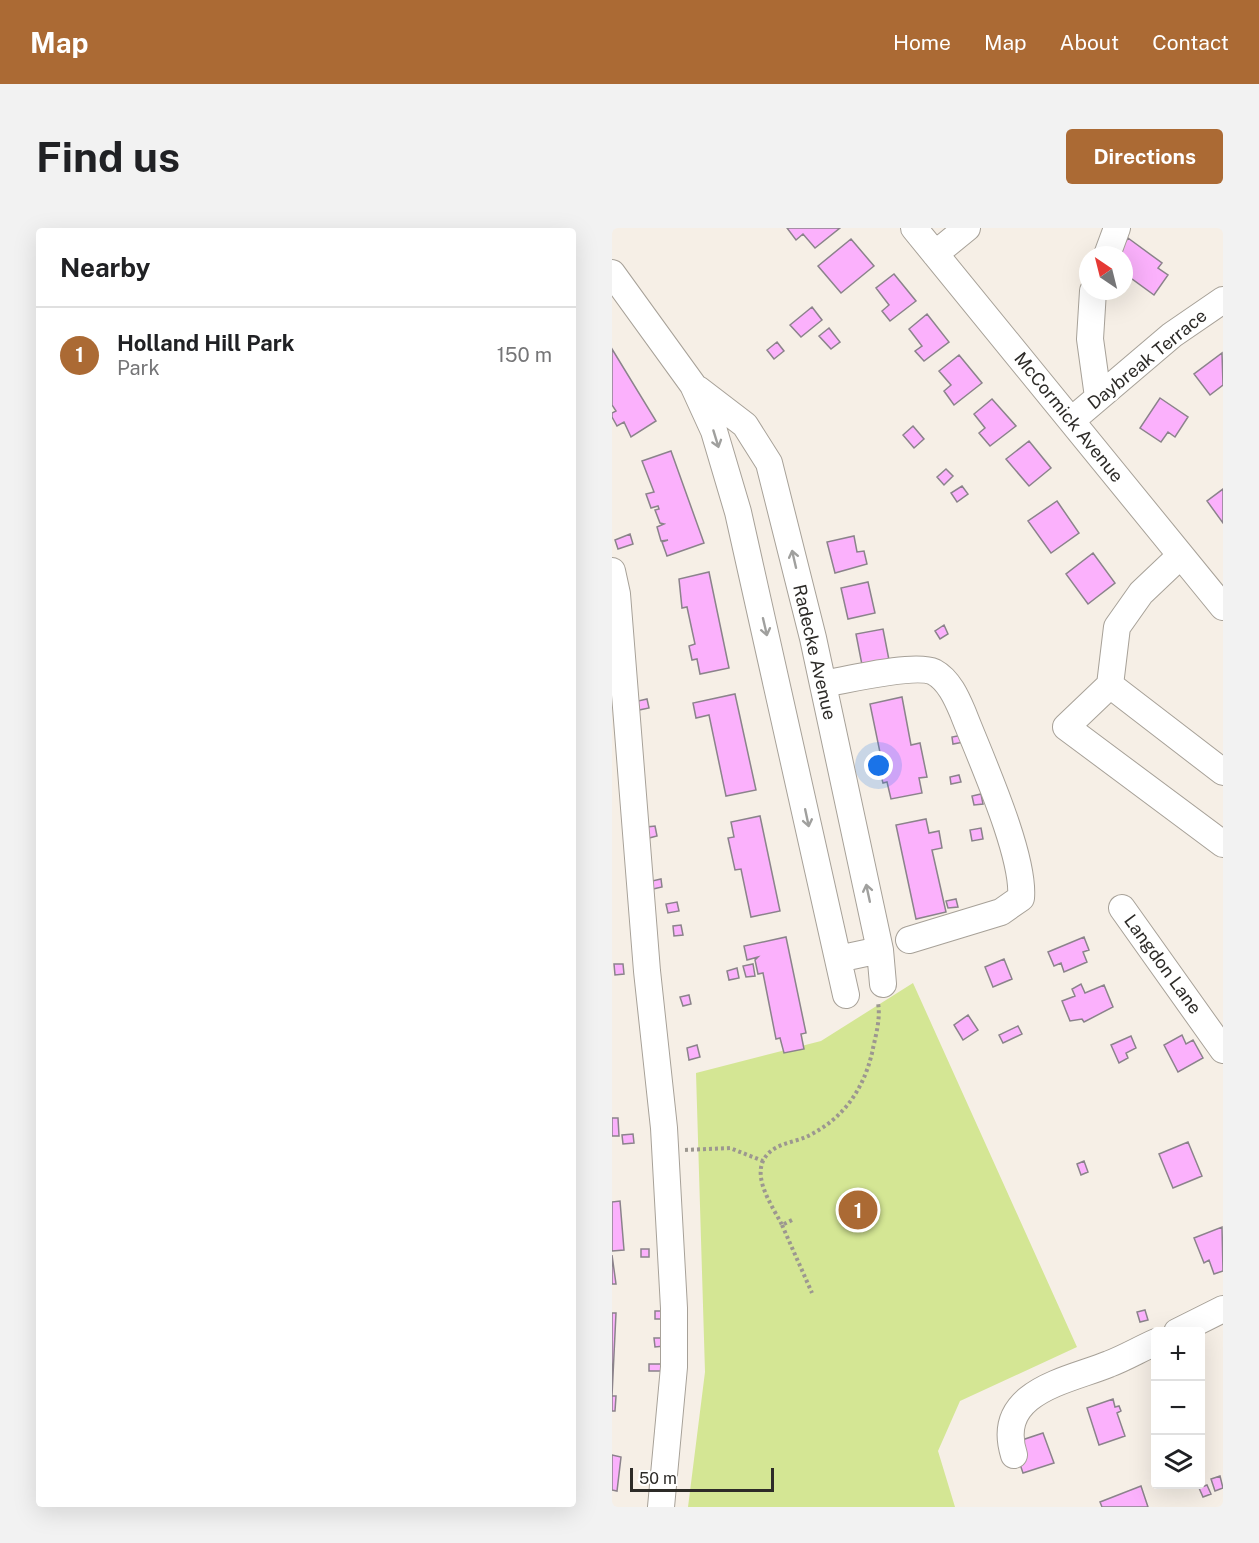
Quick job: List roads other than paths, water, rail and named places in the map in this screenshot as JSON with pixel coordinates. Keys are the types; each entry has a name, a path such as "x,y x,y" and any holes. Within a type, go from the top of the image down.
{"street":[{"name":"McCormick Avenue","path":"914,228 1223,607"},
{"path":"935,254 967,228"},
{"path":"1111,246 1118,228"},
{"name":"Radecke Avenue","path":"616,286 693,385 714,430 738,512 846,995"},
{"path":"1092,300 1090,339 1098,397"},
{"name":"Daybreak Terrace","path":"1072,420 1172,335 1223,300"},
{"name":"Radecke Avenue","path":"693,385 745,425 769,463 823,684 880,950 880,991"},
{"path":"1180,556 1141,593 1118,627 1110,685 1066,727 1223,844"},
{"path":"612,571 617,594 647,971 666,1153 674,1308 674,1367 661,1507"},
{"path":"823,684 916,668 936,673 953,692 963,713 1016,854 1023,884 1021,898 1001,912 909,940"},
{"path":"1110,685 1223,772"},
{"name":"Langdon Lane","path":"1122,908 1223,1050"},
{"path":"838,959 880,950"},
{"path":"1187,1327 1223,1309"},
{"path":"1014,1455 1011,1441 1013,1422 1028,1399 1057,1381 1109,1364 1151,1344"}],"place":[{"name":"Holland Hill Park","path":"858,1210"}]}
